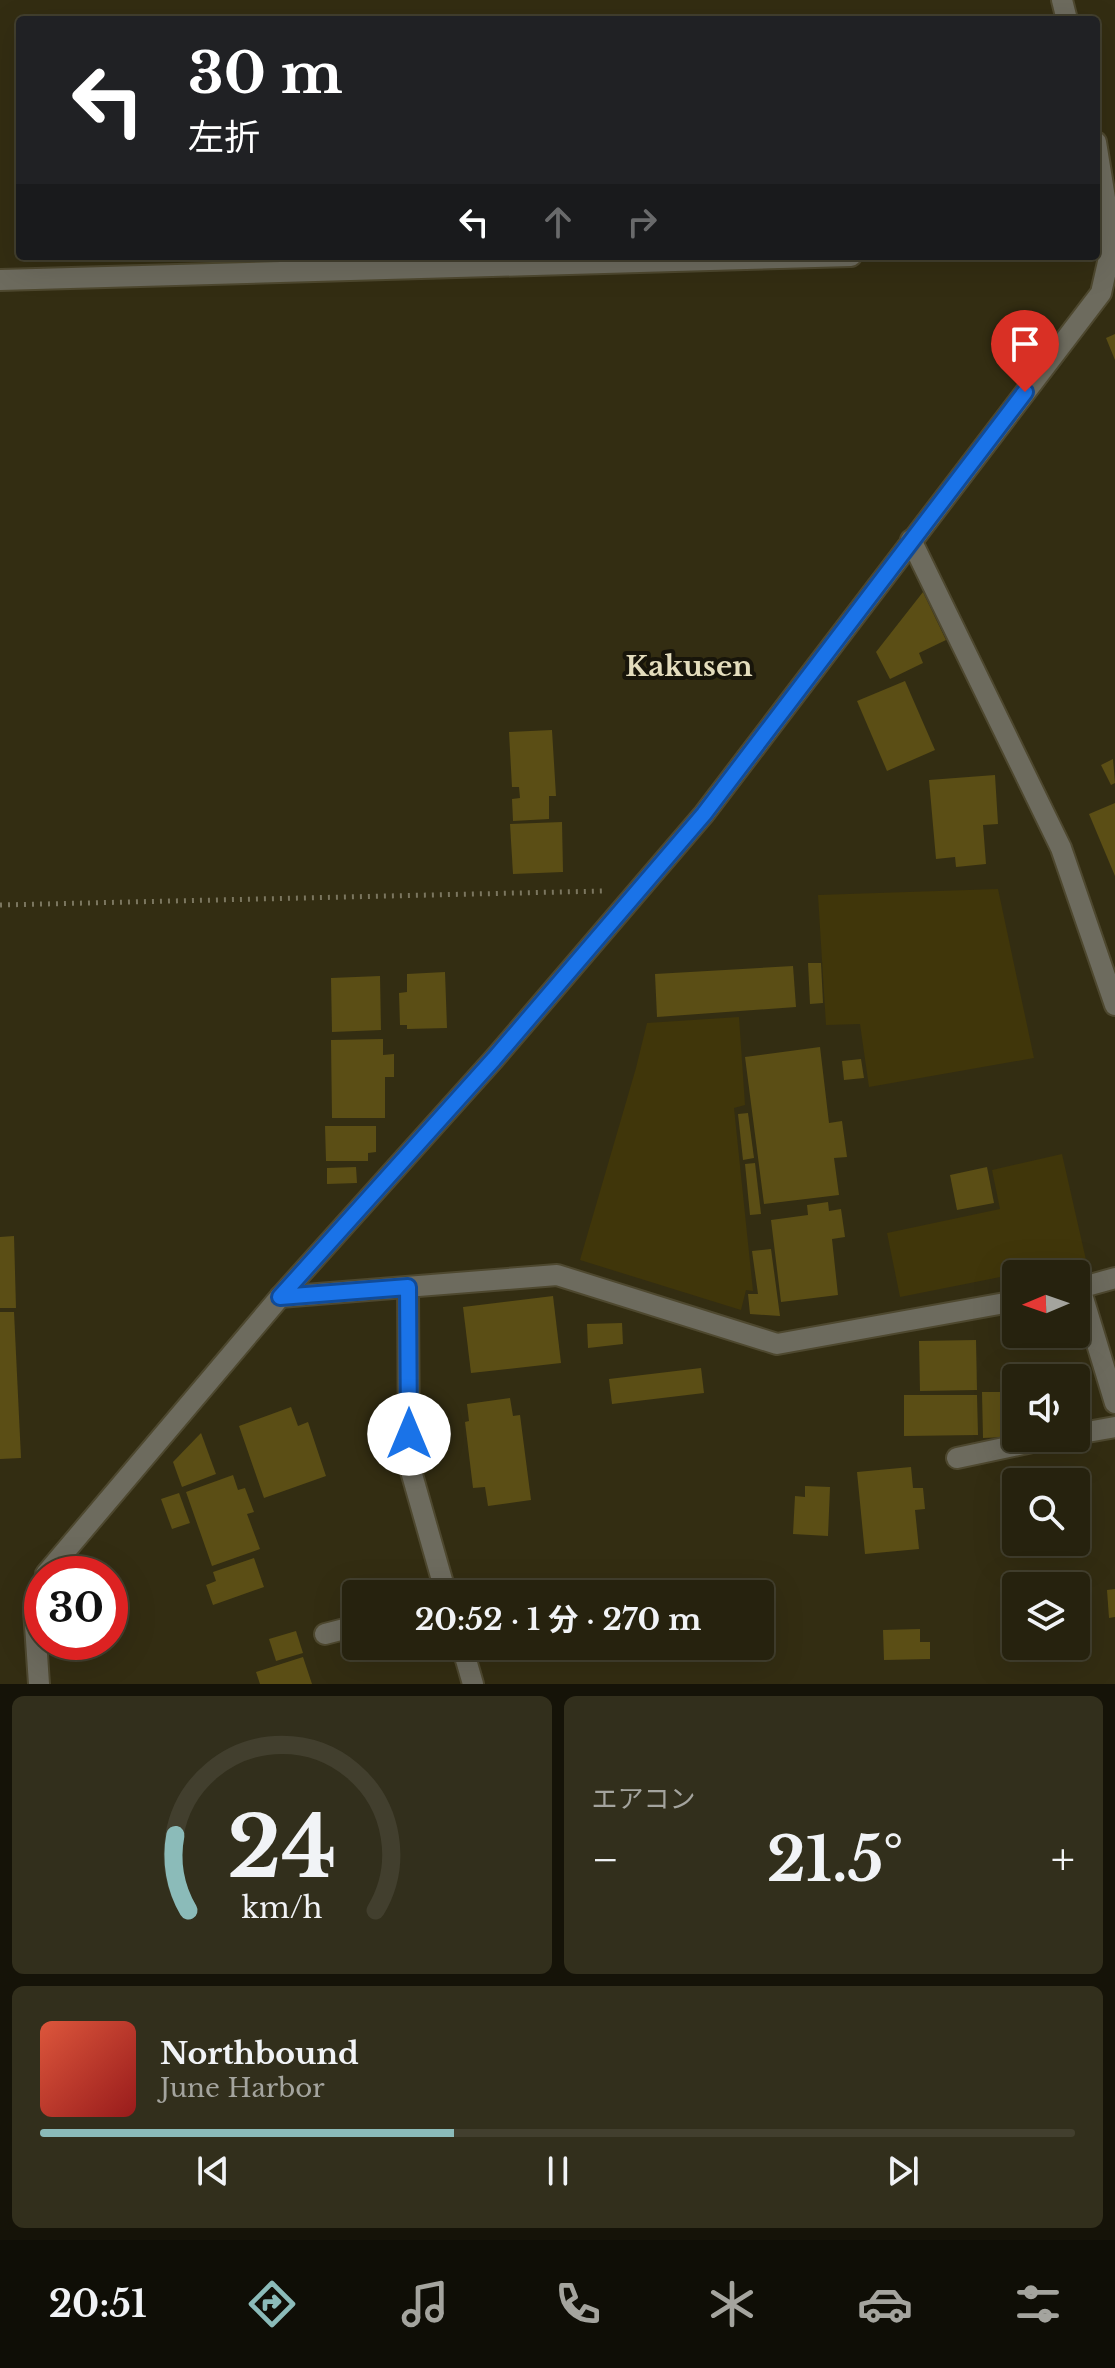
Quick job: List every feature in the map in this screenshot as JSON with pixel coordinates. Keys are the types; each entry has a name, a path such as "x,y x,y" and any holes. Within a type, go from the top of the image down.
{"street":[{"path":"61,1556 280,1297 494,1059 704,814 1101,293 1110,229 1100,167"},
{"path":"0,280 709,260"},
{"path":"911,540 1061,848 1115,1005"},
{"path":"280,1297 557,1275 777,1344 1002,1304"},
{"path":"1090,1285 1115,1278"},
{"path":"408,1287 409,1464 442,1580"},
{"path":"1090,1326 1115,1403"},
{"path":"1090,1431 1115,1427"},
{"path":"957,1458 1002,1448"},
{"path":"325,1634 342,1630"},
{"path":"37,1660 39,1684"},
{"path":"466,1660 473,1684"}],"path":[{"path":"0,905 638,890"}],"shaded area":[{"path":"998,889 1034,1058 869,1087 860,1024 826,1025 818,895"},
{"path":"739,1017 745,1105 734,1108 753,1291 746,1290 741,1310 580,1260 647,1023"},
{"path":"1062,1154 1086,1260 1002,1260 1002,1277 900,1297 887,1233 1000,1209 992,1170"}],"building":[{"path":"1115,334 1115,360 1106,338"},
{"path":"923,592 946,640 919,653 923,663 890,679 876,652"},
{"path":"905,681 935,750 887,771 857,701"},
{"path":"552,730 556,796 549,796 549,819 513,821 512,799 520,798 519,787 512,787 509,732"},
{"path":"1113,759 1115,783 1111,785 1101,765"},
{"path":"995,775 998,824 983,825 986,864 956,867 955,857 936,859 929,780"},
{"path":"1115,803 1115,876 1089,814"},
{"path":"562,822 563,872 513,874 510,824"},
{"path":"808,963 821,963 823,1003 810,1004"},
{"path":"793,966 796,1007 657,1017 655,974"},
{"path":"445,972 447,1028 407,1029 407,1025 400,1025 399,993 407,992 407,974"},
{"path":"380,976 381,1030 332,1032 331,978"},
{"path":"383,1039 383,1055 394,1054 394,1077 385,1077 385,1118 332,1118 331,1040"},
{"path":"820,1047 829,1123 842,1121 847,1157 834,1158 839,1195 764,1204 745,1057"},
{"path":"861,1059 864,1078 844,1080 842,1061"},
{"path":"748,1113 754,1158 743,1160 738,1114"},
{"path":"325,1126 376,1126 376,1152 368,1153 368,1161 326,1161"},
{"path":"755,1163 761,1214 750,1215 745,1164"},
{"path":"356,1167 357,1183 327,1184 327,1168"},
{"path":"987,1167 994,1203 957,1210 950,1175"},
{"path":"828,1202 829,1211 841,1209 845,1237 832,1239 838,1295 781,1302 771,1220 808,1215 807,1205"},
{"path":"14,1236 16,1308 0,1308 0,1237"},
{"path":"771,1249 780,1316 750,1314 748,1294 758,1294 752,1251"},
{"path":"553,1296 561,1363 471,1373 463,1307"},
{"path":"0,1312 14,1312 21,1458 0,1459"},
{"path":"622,1323 623,1344 588,1348 587,1324"},
{"path":"976,1340 977,1390 920,1391 919,1341"},
{"path":"701,1368 704,1393 612,1404 609,1379"},
{"path":"982,1392 1002,1392 1002,1437 983,1438"},
{"path":"904,1395 977,1395 978,1435 904,1436"},
{"path":"510,1398 513,1416 520,1415 531,1500 488,1506 485,1487 473,1488 465,1422 469,1421 467,1404"},
{"path":"291,1407 298,1426 308,1422 326,1476 264,1498 239,1426"},
{"path":"201,1433 216,1474 182,1487 173,1462"},
{"path":"911,1467 913,1488 923,1488 925,1509 915,1510 919,1549 865,1554 857,1472"},
{"path":"233,1475 238,1490 245,1488 254,1512 247,1514 260,1549 212,1566 186,1492"},
{"path":"805,1486 830,1487 828,1536 793,1534 795,1496 805,1497"},
{"path":"179,1493 190,1523 172,1529 161,1499"},
{"path":"254,1558 264,1587 213,1605 206,1585 216,1581 213,1572"},
{"path":"1115,1589 1115,1617 1109,1618 1107,1590"},
{"path":"920,1629 920,1642 930,1642 930,1659 884,1660 883,1630"},
{"path":"296,1631 303,1653 276,1661 269,1639"},
{"path":"303,1657 312,1684 260,1684 256,1672"}],"district":[{"name":"Kakusen","path":"689,666"}],"route":[{"path":"409,1434 408,1287 280,1297 494,1059 704,814 1025,392"}]}
